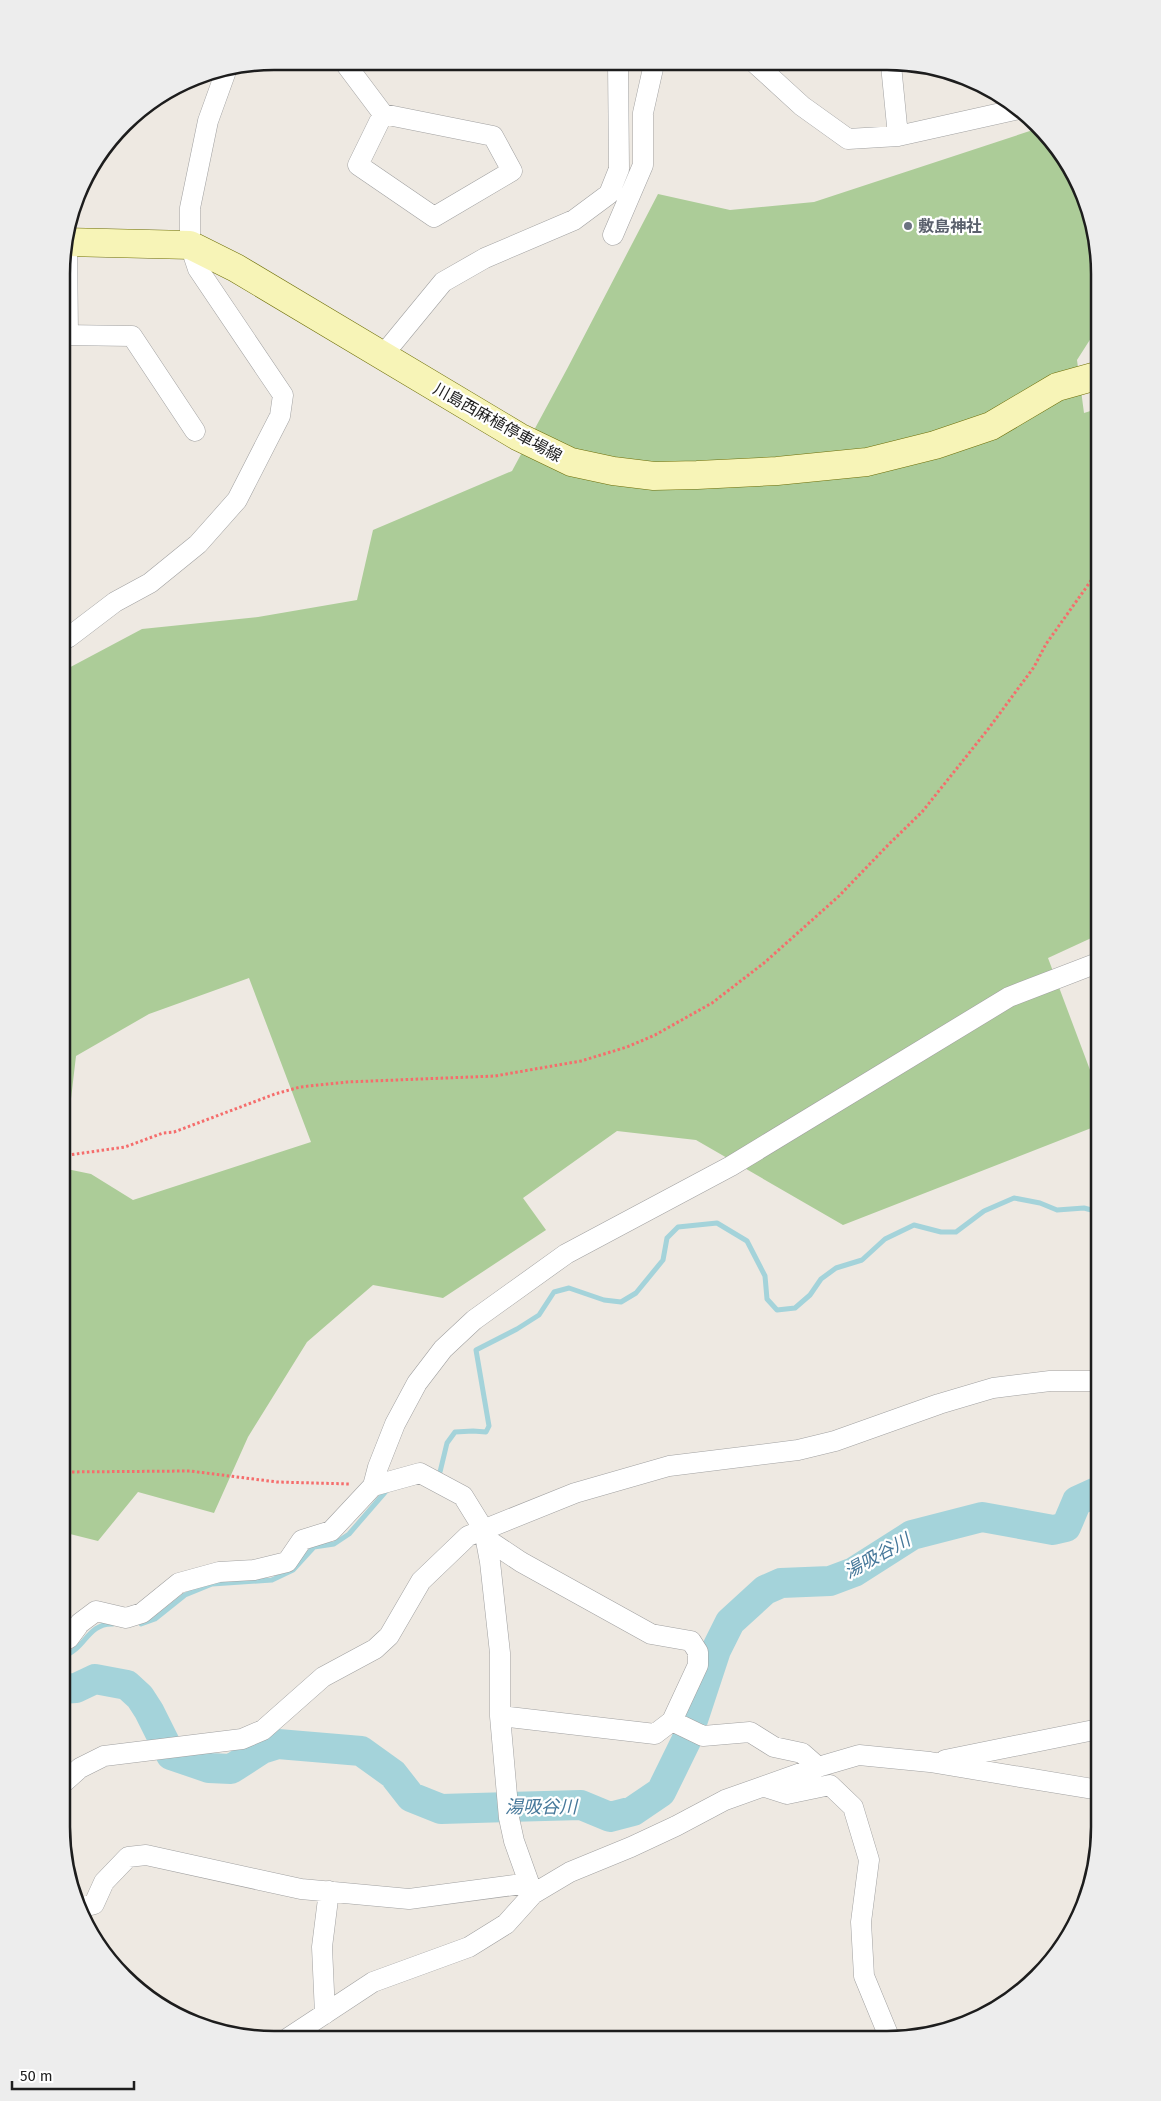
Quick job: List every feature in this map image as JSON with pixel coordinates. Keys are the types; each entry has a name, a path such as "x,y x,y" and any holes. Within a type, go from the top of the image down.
{"main road":[{"name":"川島西麻植停車場線","path":"73,242 190,245 236,268 520,437 553,454 579,464 613,471 654,476 777,471 867,462 935,445 991,426 1057,387 1091,378"}],"street":[{"path":"350,70 383,114 494,136 512,171 434,217 358,165 383,114"},
{"path":"383,355 444,282 485,258 574,220 609,194 619,169 618,70"},
{"path":"614,235 643,165 643,113 653,70"},
{"path":"763,70 802,106 848,139 898,136 1010,111"},
{"path":"891,70 898,136"},
{"path":"70,636 115,602 150,583 198,544 236,500 280,416 283,395 198,269 190,245 190,208 208,121 224,76"},
{"path":"619,169 643,165"},
{"path":"70,335 132,336 195,431"},
{"path":"70,1636 80,1623 96,1611 126,1618 142,1613 179,1583 219,1572 254,1570 287,1562 302,1540 331,1531 373,1486 378,1467 395,1424 417,1383 443,1349 474,1320 558,1259 731,1166 1009,997 1091,965"},
{"path":"70,1777 80,1768 104,1756 242,1739 263,1730 323,1677 375,1649 389,1636 421,1581 468,1536 485,1534 575,1493 669,1466 807,1448 836,1441 939,1404 993,1388 1050,1381 1091,1381"},
{"path":"373,1486 420,1473 462,1496 485,1534 521,1562 651,1634 691,1641 698,1652 698,1664 677,1723 655,1734 500,1716"},
{"path":"485,1534 500,1653 500,1716 508,1809 514,1841 531,1888"},
{"path":"677,1723 703,1736 750,1732 774,1747 802,1753 818,1767"},
{"path":"930,1762 1091,1731"},
{"path":"86,1906 94,1904 104,1882 128,1857 146,1855 301,1889 409,1899 531,1888 631,1848 724,1800 818,1767 859,1755 930,1762 1091,1789"},
{"path":"765,1787 787,1794 830,1785 853,1807 869,1860 861,1922 864,1976 887,2031"},
{"path":"299,2031 373,1982 469,1947 506,1924 531,1888"},
{"path":"325,2014 322,1947 330,1891"}],"path":[{"path":"70,1155 125,1148 163,1133 174,1132 275,1094 300,1088 347,1082 495,1076 581,1060 627,1047 655,1035 712,1003 764,963 840,896 922,812 989,728 1034,667 1046,644 1091,581"},
{"path":"70,1472 190,1471 277,1482 373,1486"}],"green space":[{"path":"1031,130 1049,150 1064,172 1084,221 1091,261 1091,338 1077,360 1084,413 1091,411 1091,938 1048,958 1091,1073 1091,1128 843,1225 696,1140 617,1131 523,1198 546,1230 443,1298 373,1285 307,1342 248,1437 214,1513 138,1492 98,1541 70,1534 70,1170 91,1174 133,1200 311,1142 249,978 149,1014 76,1056 70,1107 70,667 142,629 258,617 357,600 373,530 512,471 658,194 730,210 814,202"}],"waterway":[{"path":"440,1472 447,1443 455,1432 486,1432 489,1426 476,1350 517,1329 539,1315 554,1292 569,1288 604,1300 621,1302 636,1293 663,1260 667,1238 678,1227 717,1223 747,1241 765,1276 767,1299 777,1310 795,1308 810,1295 821,1279 836,1268 862,1260 885,1239 914,1225 941,1232 956,1232 984,1211 1014,1198 1040,1203 1057,1210 1084,1208 1091,1210"},
{"path":"141,1624 155,1619 185,1595 212,1584 272,1580 293,1570 314,1547 334,1544 349,1534 387,1490"},
{"name":"湯吸谷川","path":"70,1688 76,1688 95,1679 127,1685 140,1697 149,1711 171,1755 209,1768 231,1769 262,1749 278,1744 361,1751 393,1774 411,1797 441,1809 581,1805 610,1817 633,1811 661,1792 686,1741 716,1650 730,1622 765,1590 781,1583 830,1581 854,1572 912,1535 982,1517 1053,1530 1066,1527 1077,1501 1091,1495"},
{"path":"70,1653 97,1628 113,1624"}],"place":[{"name":"敷島神社","path":"908,226"}]}
